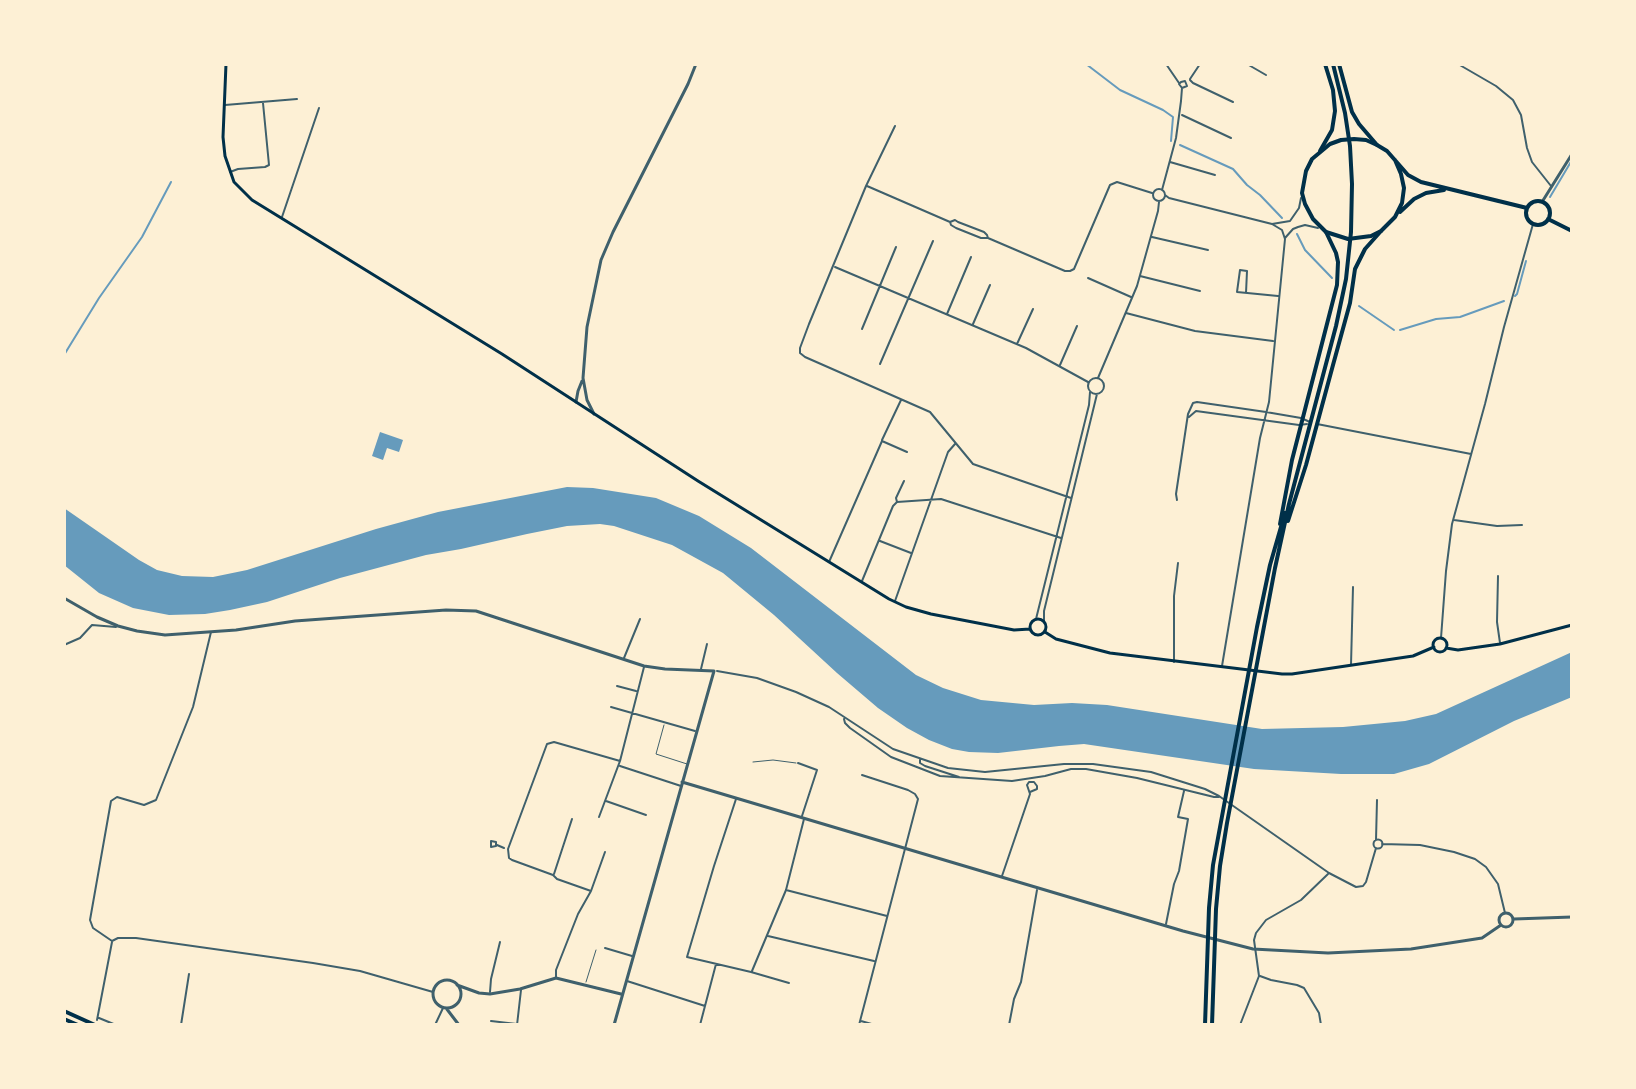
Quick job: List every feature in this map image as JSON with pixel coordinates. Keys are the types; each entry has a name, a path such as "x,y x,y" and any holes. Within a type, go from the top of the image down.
{"main road":[{"path":"226,64 223,143 229,172 244,194 895,602 947,617 1014,630 1030,629"},
{"path":"1320,151 1332,130 1335,111 1333,90 1325,64"},
{"path":"1205,1025 1213,865 1257,627 1346,279 1352,184 1345,113 1333,64"},
{"path":"1339,64 1352,112 1359,124 1408,175 1421,182 1527,208"},
{"path":"1212,1025 1220,866 1292,460 1339,271 1336,253 1324,230 1308,212 1302,193 1306,171 1312,159 1330,144 1354,139 1377,145"},
{"path":"1395,160 1404,188 1402,203 1395,217"},
{"path":"1280,534 1306,465 1350,303 1359,258 1414,199 1426,193 1451,190"},
{"path":"1535,202 1542,202 1550,211 1548,219 1542,225 1533,224 1527,219 1527,208 1535,202"},
{"path":"1548,219 1572,231"},
{"path":"1324,230 1348,239 1371,236 1381,231"},
{"path":"1036,619 1044,621 1047,626 1045,632 1033,634 1031,623 1036,619"},
{"path":"1434,647 1439,652 1446,648 1458,650 1500,644 1572,625"},
{"path":"1045,632 1056,639 1110,653 1292,674 1413,656 1434,647"},
{"path":"1434,647 1435,641 1441,638 1445,640 1446,648"},
{"path":"64,1011 97,1021"},
{"path":"64,1019 78,1025"}],"street":[{"path":"594,414 583,378 587,327 605,249 696,64"},
{"path":"1166,64 1182,88 1170,162 1162,190 1165,195 1272,224 1282,230 1285,239"},
{"path":"1182,88 1187,87 1200,64"},
{"path":"1247,64 1266,75"},
{"path":"1458,64 1496,86 1513,100 1521,115 1532,162 1551,186"},
{"path":"1180,83 1188,81 1233,102"},
{"path":"225,105 297,99"},
{"path":"229,172 269,165 263,103"},
{"path":"281,218 319,108"},
{"path":"1179,114 1231,138"},
{"path":"895,126 866,186 800,353 930,412 973,464 1069,497"},
{"path":"1542,202 1572,154"},
{"path":"1170,162 1215,175"},
{"path":"866,186 950,222 960,230 988,238 1065,271 1074,269 1110,185 1117,182 1152,193"},
{"path":"1152,193 1156,189 1162,190"},
{"path":"1152,193 1154,200 1159,202"},
{"path":"1272,224 1290,221 1295,216 1302,193"},
{"path":"1098,378 1140,276 1159,202 1165,195"},
{"path":"950,222 955,220 986,234 988,238"},
{"path":"1441,638 1453,520 1533,224"},
{"path":"1222,667 1266,412 1285,239 1289,232 1305,225 1324,230"},
{"path":"1152,237 1208,250"},
{"path":"880,364 933,241"},
{"path":"862,329 896,247"},
{"path":"947,314 971,257"},
{"path":"833,267 1017,344 1088,382"},
{"path":"1246,293 1247,271 1240,270 1237,292 1246,293 1279,296"},
{"path":"1140,276 1200,291"},
{"path":"1088,278 1132,297"},
{"path":"973,325 990,285"},
{"path":"1017,344 1033,309"},
{"path":"1125,313 1195,331 1275,341"},
{"path":"1060,365 1077,326"},
{"path":"576,402 583,378"},
{"path":"1044,621 1089,405 1088,382 1098,378"},
{"path":"1069,497 1097,394 1103,390 1104,385 1098,378"},
{"path":"566,395 578,391"},
{"path":"1090,392 1097,394"},
{"path":"576,402 586,393"},
{"path":"829,562 901,400"},
{"path":"1177,500 1189,408 1197,402 1301,418 1314,424 1471,454"},
{"path":"1188,418 1196,411 1299,425 1314,424"},
{"path":"882,441 907,452"},
{"path":"895,602 948,452 955,444"},
{"path":"897,502 904,481"},
{"path":"861,582 897,502 941,499 1059,538"},
{"path":"1453,520 1497,526 1522,525"},
{"path":"1036,619 1059,538"},
{"path":"880,541 912,554"},
{"path":"1174,662 1174,596 1178,563"},
{"path":"1498,576 1500,644"},
{"path":"1351,665 1353,587"},
{"path":"64,598 118,626 152,634 179,635 295,621 463,610 486,613 644,666 748,675 773,683 829,707 887,746 948,768 996,772 1093,764 1161,774 1211,791 1352,886 1363,886 1376,848 1373,843 1376,840 1377,800"},
{"path":"624,659 640,619"},
{"path":"64,645 80,638 92,625 118,626"},
{"path":"112,941 93,928 90,920 111,801 117,797 144,805 156,800 193,707 211,632"},
{"path":"701,670 707,644"},
{"path":"599,817 619,766 644,666"},
{"path":"614,1025 714,671"},
{"path":"617,686 637,691"},
{"path":"611,707 697,731"},
{"path":"844,718 850,728 891,757 940,776 1007,781 1086,769 1219,796"},
{"path":"591,891 512,860 507,854 545,746 554,742 620,761"},
{"path":"920,760 925,766 961,778"},
{"path":"751,972 786,890 817,770 798,763"},
{"path":"619,766 1256,950 1328,953 1411,949 1482,938 1501,925 1509,927 1514,919"},
{"path":"862,775 898,786 915,794 918,799 859,1023 875,1025"},
{"path":"1035,783 1039,777"},
{"path":"1022,779 1028,784"},
{"path":"1028,784 1032,781 1035,783"},
{"path":"1030,792 1037,789 1035,783"},
{"path":"1002,877 1030,792 1028,784"},
{"path":"1165,926 1188,819 1178,817 1184,790"},
{"path":"737,798 687,957 789,983"},
{"path":"605,800 646,815"},
{"path":"553,875 572,819"},
{"path":"1376,840 1382,844 1438,848 1475,859 1486,867 1498,884 1505,913"},
{"path":"1376,848 1382,844"},
{"path":"496,845 504,848"},
{"path":"556,978 556,970 605,852"},
{"path":"1240,1025 1259,976 1254,940 1256,933 1266,920 1301,900 1329,873"},
{"path":"1009,1025 1021,982 1037,888"},
{"path":"786,890 888,917"},
{"path":"1501,925 1499,917 1505,913 1511,914 1514,919"},
{"path":"1514,919 1572,917"},
{"path":"767,935 876,961"},
{"path":"112,941 136,938 313,963 360,971 433,992"},
{"path":"112,941 97,1021 116,1025"},
{"path":"490,994 500,942"},
{"path":"605,948 633,956"},
{"path":"700,1025 716,964"},
{"path":"181,1025 189,974"},
{"path":"1259,976 1304,988 1319,1013 1321,1025"},
{"path":"459,1025 436,1003 433,992 437,984 443,981 490,994 556,978 621,994"},
{"path":"626,981 705,1006"},
{"path":"444,1008 454,1006 460,1000 461,992 457,985"},
{"path":"517,1025 520,989"},
{"path":"435,1025 444,1008"},
{"path":"491,1021 525,1025"}],"lane":[{"path":"665,723 656,754 688,764"},
{"path":"753,762 773,760 798,763"},
{"path":"586,985 596,950"}],"water":[{"path":"380,432 403,440 399,452 387,448 383,460 372,456"},
{"path":"567,487 656,498 699,516 751,548 916,675 943,688 981,700 1034,705 1107,705 1262,729 1343,727 1405,721 1436,714 1572,652 1572,697 1514,721 1429,764 1394,774 1254,769 1084,744 998,753 969,752 929,740 878,708 723,573 672,545 614,526 567,526 426,555 267,602 205,614 169,615 133,608 99,593 64,565 64,508 157,570 182,576 213,577 247,570 438,512"}],"waterway":[{"path":"1086,64 1120,90 1173,117 1171,141"},
{"path":"1180,145 1233,169 1282,218"},
{"path":"1550,197 1572,160"},
{"path":"64,355 142,237 171,182"},
{"path":"1297,234 1305,250 1332,278"},
{"path":"1515,296 1526,261"},
{"path":"1400,330 1436,319 1460,317 1504,301"},
{"path":"1359,306 1394,330"}]}
